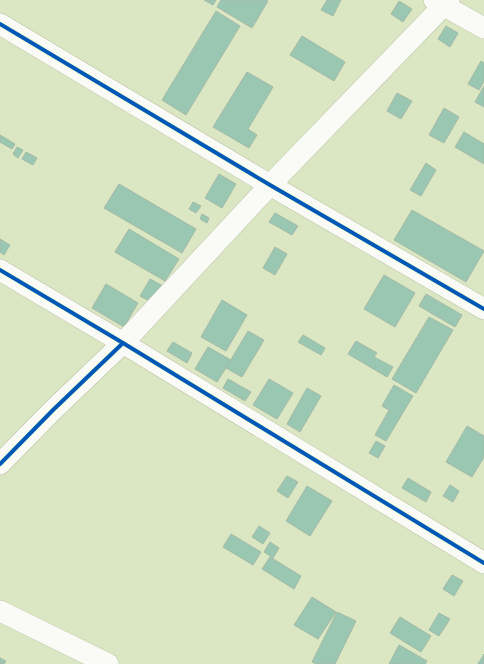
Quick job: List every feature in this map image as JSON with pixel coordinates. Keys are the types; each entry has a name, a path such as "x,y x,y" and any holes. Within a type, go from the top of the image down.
{"street":[{"path":"0,464 53,410 123,343 442,2 484,28"},
{"path":"0,24 270,185 484,309"},
{"path":"0,270 123,343 484,563"},
{"path":"0,611 108,664"}],"building":[{"path":"204,0 216,0 213,5"},
{"path":"221,0 268,1 252,28 217,7"},
{"path":"327,0 341,0 333,16 321,10"},
{"path":"399,1 412,9 403,22 391,14"},
{"path":"216,11 240,26 186,115 162,100"},
{"path":"446,26 458,33 450,47 438,39"},
{"path":"302,36 345,62 334,81 290,55"},
{"path":"481,61 484,63 484,81 479,90 468,84"},
{"path":"247,72 273,87 248,129 257,135 249,148 213,127"},
{"path":"484,86 484,107 475,102"},
{"path":"397,93 412,101 401,119 387,111"},
{"path":"444,108 459,117 444,143 429,135"},
{"path":"464,132 484,144 484,164 455,147"},
{"path":"0,135 15,144 12,149 0,142"},
{"path":"17,147 23,150 18,158 13,154"},
{"path":"26,152 37,158 33,165 22,159"},
{"path":"426,163 436,170 421,196 410,190"},
{"path":"219,174 236,184 222,208 205,198"},
{"path":"119,184 196,229 182,253 104,208"},
{"path":"193,202 201,206 196,213 189,209"},
{"path":"412,210 484,251 466,282 394,240"},
{"path":"275,213 298,226 292,235 269,222"},
{"path":"202,214 209,218 207,223 200,219"},
{"path":"129,229 179,259 165,281 115,252"},
{"path":"0,239 10,245 4,255 0,252"},
{"path":"275,247 287,254 275,275 263,268"},
{"path":"384,275 415,293 395,327 364,309"},
{"path":"150,279 163,286 153,303 140,296"},
{"path":"106,284 138,303 124,327 92,308"},
{"path":"426,294 462,315 455,327 419,306"},
{"path":"222,300 247,315 226,351 201,337"},
{"path":"429,317 453,330 416,393 392,379"},
{"path":"248,331 264,340 242,377 226,368"},
{"path":"303,335 325,348 321,355 298,342"},
{"path":"356,341 377,353 374,357 393,367 387,377 348,354"},
{"path":"173,342 192,353 187,363 167,351"},
{"path":"208,347 231,360 217,382 195,369"},
{"path":"228,379 251,392 245,401 223,388"},
{"path":"269,379 293,393 277,419 253,405"},
{"path":"394,385 413,396 386,441 375,435 389,410 382,406"},
{"path":"307,388 321,396 300,432 287,424"},
{"path":"467,426 484,436 484,457 472,477 446,462"},
{"path":"376,441 385,446 378,458 369,453"},
{"path":"287,476 298,482 288,498 277,491"},
{"path":"408,478 431,492 426,502 402,488"},
{"path":"450,485 459,491 453,502 443,496"},
{"path":"307,486 332,501 310,536 286,521"},
{"path":"259,526 270,533 263,544 252,537"},
{"path":"231,534 261,552 253,565 223,547"},
{"path":"270,542 279,548 273,558 264,552"},
{"path":"270,557 301,576 294,589 262,569"},
{"path":"452,575 463,581 454,596 443,589"},
{"path":"312,597 336,612 318,639 294,625"},
{"path":"337,612 356,621 335,664 317,664 312,662"},
{"path":"439,613 450,619 439,636 429,630"},
{"path":"400,617 431,636 421,652 390,633"},
{"path":"399,645 427,661 425,664 389,664"},
{"path":"484,654 484,664 478,664"},
{"path":"0,658 6,661 4,664 0,664"}],"cycle path":[{"path":"0,24 270,185 484,309"},
{"path":"0,270 123,343 484,563"},
{"path":"0,464 53,410 123,343"}]}
